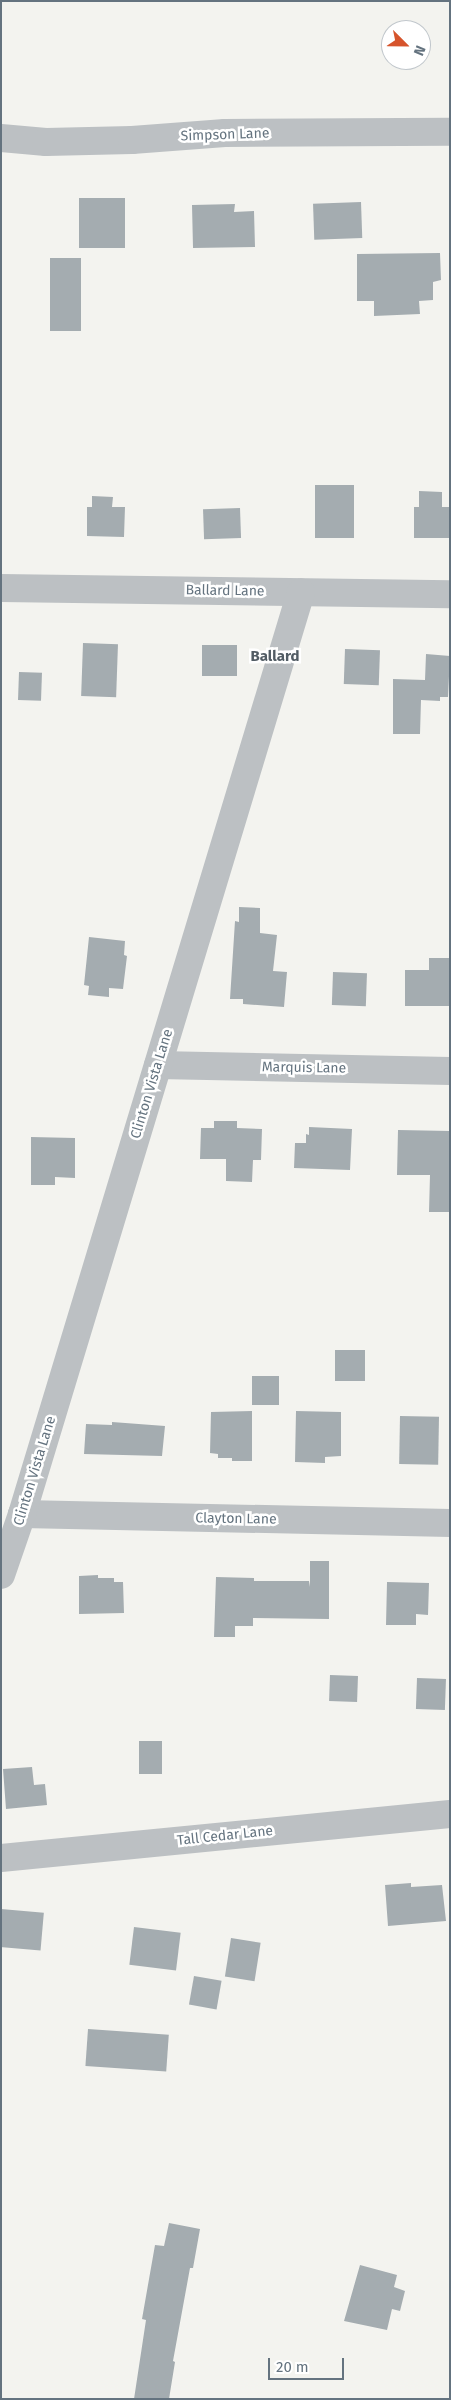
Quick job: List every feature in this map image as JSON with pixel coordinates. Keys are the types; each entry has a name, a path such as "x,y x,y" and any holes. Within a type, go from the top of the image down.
{"street":[{"name":"Simpson Lane","path":"1,138 46,142 132,140 224,133 450,132"},
{"name":"Ballard Lane","path":"1,588 450,594"},
{"name":"Clinton Vista Lane","path":"1,1575 22,1514 301,592"},
{"name":"Marquis Lane","path":"158,1065 450,1070"},
{"name":"Clayton Lane","path":"22,1514 450,1523"},
{"name":"Tall Cedar Lane","path":"1,1858 450,1814"}],"building":[{"path":"79,198 125,198 125,248 79,248"},
{"path":"361,202 362,238 314,240 313,204"},
{"path":"235,204 234,212 254,211 255,247 193,248 192,205"},
{"path":"440,253 441,280 433,282 433,300 419,301 420,314 374,316 374,301 357,301 357,254"},
{"path":"50,258 81,258 81,331 50,331"},
{"path":"315,485 354,485 354,538 315,538"},
{"path":"419,491 442,492 442,507 450,507 450,538 414,538 414,507 419,507"},
{"path":"92,496 113,497 112,507 125,507 124,537 87,536 87,507 92,507"},
{"path":"240,508 241,538 204,539 203,509"},
{"path":"83,643 118,644 116,697 81,696"},
{"path":"202,645 237,645 237,676 202,676"},
{"path":"345,649 380,650 379,685 344,684"},
{"path":"426,654 450,656 448,697 440,697 440,701 421,700 420,734 393,734 393,679 425,680"},
{"path":"19,672 42,673 41,701 18,700"},
{"path":"239,907 260,908 260,933 277,935 273,971 287,972 284,1007 243,1004 243,999 230,999 235,921 239,922"},
{"path":"89,937 125,941 124,955 127,956 123,989 109,988 109,997 88,995 89,986 84,985"},
{"path":"429,958 450,958 450,1006 405,1006 405,970 429,970"},
{"path":"333,972 367,973 366,1006 332,1005"},
{"path":"214,1121 237,1121 237,1128 262,1129 261,1160 253,1160 252,1182 226,1181 226,1159 200,1159 201,1128 214,1128"},
{"path":"309,1127 352,1129 350,1170 294,1168 295,1143 306,1143 306,1134 309,1135"},
{"path":"398,1130 450,1131 450,1212 429,1212 430,1175 397,1175"},
{"path":"31,1137 75,1138 75,1178 55,1177 55,1185 31,1185"},
{"path":"335,1350 365,1350 365,1381 335,1381"},
{"path":"252,1376 279,1376 279,1405 252,1405"},
{"path":"252,1411 252,1461 232,1461 232,1458 218,1458 218,1454 210,1453 211,1412"},
{"path":"296,1411 341,1412 341,1456 325,1457 325,1463 295,1462"},
{"path":"400,1416 439,1417 438,1465 399,1464"},
{"path":"112,1422 165,1426 162,1456 84,1454 86,1424 112,1425"},
{"path":"310,1561 329,1561 329,1619 253,1618 253,1626 235,1626 235,1637 214,1637 216,1577 254,1578 254,1581 309,1581 310,1587"},
{"path":"98,1575 98,1578 114,1578 114,1582 123,1582 124,1613 79,1614 79,1576"},
{"path":"387,1582 429,1583 428,1615 416,1614 416,1625 386,1625"},
{"path":"330,1675 358,1676 357,1702 329,1701"},
{"path":"417,1678 446,1679 445,1710 416,1709"},
{"path":"139,1741 162,1741 162,1774 139,1774"},
{"path":"32,1767 34,1785 45,1784 47,1805 6,1809 3,1769"},
{"path":"411,1883 411,1887 442,1885 446,1921 388,1926 385,1885"},
{"path":"1,1909 44,1913 41,1951 1,1947"},
{"path":"134,1927 181,1933 176,1970 129,1965"},
{"path":"231,1938 261,1943 255,1981 225,1977"},
{"path":"194,1976 222,1981 217,2009 189,2005"},
{"path":"88,2029 169,2035 166,2072 85,2066"},
{"path":"169,2223 200,2229 193,2268 190,2268 173,2361 175,2362 169,2399 134,2399 146,2320 142,2319 155,2245 164,2246"},
{"path":"360,2265 397,2275 394,2287 405,2291 400,2311 392,2309 387,2330 344,2321"}],"district":[{"name":"Ballard","path":"275,657"}]}
